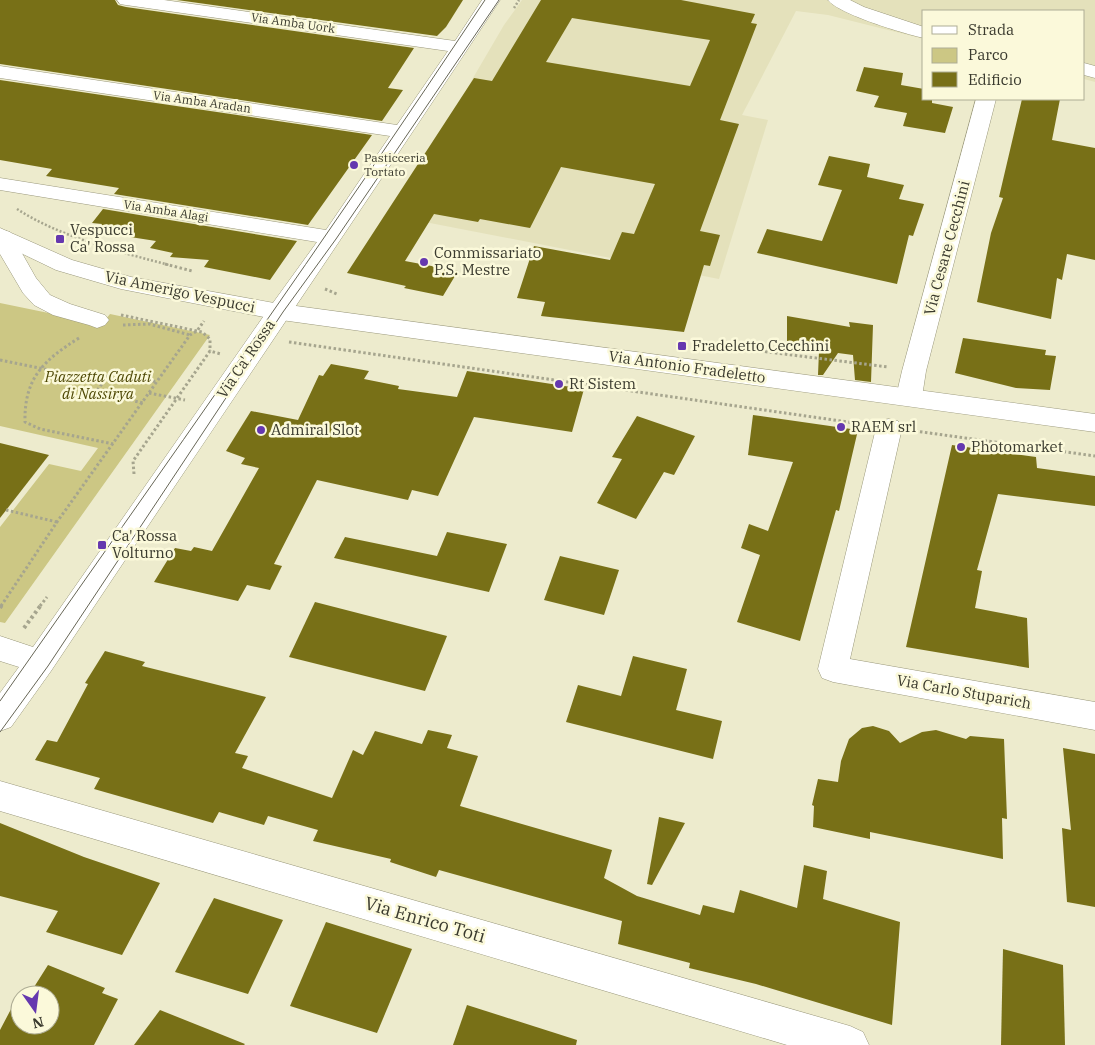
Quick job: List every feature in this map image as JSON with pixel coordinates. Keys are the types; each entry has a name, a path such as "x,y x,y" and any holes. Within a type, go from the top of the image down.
{"street":[{"name":"Via Amba Uork","path":"126,0 461,47"},
{"name":"Via Ca' Rossa","path":"0,717 40,662 278,312 332,238 491,0"},
{"path":"837,0 858,11 922,32"},
{"path":"854,0 890,23"},
{"name":"Via Amba Aradan","path":"0,72 403,132"},
{"name":"Via Cesare Cecchini","path":"910,397 914,371 986,100"},
{"name":"Via Amba Alagi","path":"0,184 332,238"},
{"path":"1,236 32,288 41,299 56,308 100,327"},
{"name":"Via Amerigo Vespucci","path":"1,236 64,265 130,284 278,312"},
{"name":"Via Antonio Fradeletto","path":"278,312 1095,423"},
{"name":"Via Carlo Stuparich","path":"889,428 833,669 1095,716"},
{"path":"4,650 40,662"},
{"name":"Via Enrico Toti","path":"0,796 850,1045"}],"path":[{"path":"14,207 45,224 87,241 134,256 199,272"},
{"path":"113,444 40,429 25,422 26,390 40,368 59,350 100,327 148,324 190,336"},
{"path":"0,608 57,522 190,336 197,331 206,334 210,339 210,351 132,461 134,475"},
{"path":"301,343 1095,456"},
{"path":"0,360 104,381"},
{"path":"142,403 96,392 111,371 157,382"},
{"path":"149,393 185,400"},
{"path":"6,510 57,522"},
{"path":"4,650 48,595"}],"shaded area":[{"path":"522,0 1095,0 1095,82 1085,79 1085,10 922,10 922,38 828,15 796,11 742,115 768,120 719,279 399,217 473,78 504,25"}],"green space":[{"name":"Piazzetta Caduti di Nassirya","path":"0,303 102,324 110,314 210,335 5,623 0,622 0,527 49,464 81,471 98,448 0,426"}],"building":[{"path":"0,0 115,0 118,5 126,7 414,48 388,88 403,90 382,121 0,64"},
{"path":"177,0 463,0 446,27 437,36"},
{"path":"541,0 681,0 755,14 751,23 757,24 720,120 739,124 700,231 720,235 710,266 704,265 684,332 541,316 545,302 517,298 534,246 610,260 622,232 634,234 655,184 561,167 530,228 480,219 478,222 434,214 405,261 458,271 443,296 347,273 474,78 492,81","holes":["572,18 710,40 690,86 546,62"]},
{"path":"864,67 903,73 901,85 922,89 922,100 932,100 932,103 953,107 945,133 903,126 907,113 874,107 879,96 856,91"},
{"path":"0,80 372,135 308,225 114,194 119,188 46,176 52,169 0,160"},
{"path":"1022,100 1060,100 1052,140 1095,148 1095,260 1067,254 1062,280 1057,278 1051,319 977,302 991,233 1003,198 999,197"},
{"path":"829,156 870,164 867,177 904,185 899,199 924,204 913,236 909,235 897,284 757,253 767,229 822,241 842,190 818,185"},
{"path":"103,209 297,241 270,280 204,267 209,260 170,257 173,253 150,248 156,241 98,232 102,224 92,223"},
{"path":"787,316 850,327 849,322 873,325 871,382 855,380 853,355 838,353 823,375 818,375 819,351 787,345"},
{"path":"963,338 1046,350 1045,355 1056,356 1050,390 1016,388 955,373"},
{"path":"331,364 369,371 364,379 399,386 398,389 457,397 467,371 584,389 572,432 474,417 438,496 412,490 408,500 317,480 274,564 282,566 270,590 247,585 238,601 154,582 175,548 191,551 194,547 212,551 259,468 241,464 245,458 226,451 251,411 298,420 319,375 323,376"},
{"path":"753,415 858,430 839,511 836,510 800,641 737,622 760,555 741,548 749,524 768,531 793,462 748,455"},
{"path":"637,416 695,436 674,475 664,472 636,519 597,503 622,459 612,457"},
{"path":"0,443 49,455 0,518"},
{"path":"952,445 1036,457 1037,468 1095,476 1095,506 998,494 977,570 982,571 975,608 1027,618 1029,668 906,647"},
{"path":"447,532 507,544 489,592 334,558 345,537 437,556"},
{"path":"560,556 619,570 604,615 544,600"},
{"path":"315,602 447,636 425,691 289,657"},
{"path":"105,651 145,662 142,666 266,697 235,753 248,756 242,768 332,798 353,750 363,755 375,731 422,744 428,730 452,735 447,748 478,756 460,806 612,850 604,878 637,896 700,915 703,905 734,913 740,890 797,908 804,865 827,871 823,899 900,922 892,1025 756,984 689,968 690,963 618,944 622,921 439,870 436,877 390,862 391,859 313,841 318,830 268,816 264,825 219,812 213,823 94,789 100,778 35,760 47,740 57,742 88,684 85,683"},
{"path":"633,656 687,669 676,710 722,721 713,759 566,722 578,685 621,696"},
{"path":"873,726 889,731 900,743 922,732 936,730 966,739 970,736 1004,739 1007,819 1002,818 1003,859 870,832 870,839 813,827 814,806 812,805 818,779 838,782 841,761 849,739 862,728"},
{"path":"1063,748 1095,754 1095,907 1067,902 1062,828 1071,830"},
{"path":"659,817 685,823 652,885 647,884"},
{"path":"0,823 84,857 160,883 122,955 46,932 58,911 0,896"},
{"path":"214,898 283,920 248,994 175,972"},
{"path":"326,922 412,949 377,1033 290,1006"},
{"path":"1003,949 1063,965 1065,1045 1001,1045"},
{"path":"48,965 105,988 102,993 118,999 94,1045 0,1045 0,1030 10,1011 10,1035 60,1035 60,985 35,985"},
{"path":"467,1005 577,1040 576,1045 453,1045"},
{"path":"160,1010 245,1044 134,1045"}],"tram line":[{"path":"0,701 306,265 485,0"},
{"path":"0,732 48,666 283,312 336,239 499,0"}],"place":[{"name":"Pasticceria Tortato","path":"354,165"},
{"name":"Vespucci Ca' Rossa","path":"60,239"},
{"name":"Commissariato P.S. Mestre","path":"424,262"},
{"name":"Fradeletto Cecchini","path":"682,346"},
{"name":"Rt Sistem","path":"559,384"},
{"name":"RAEM srl","path":"841,427"},
{"name":"Admiral Slot","path":"261,430"},
{"name":"Photomarket","path":"961,447"},
{"name":"Ca' Rossa Volturno","path":"102,545"}]}
